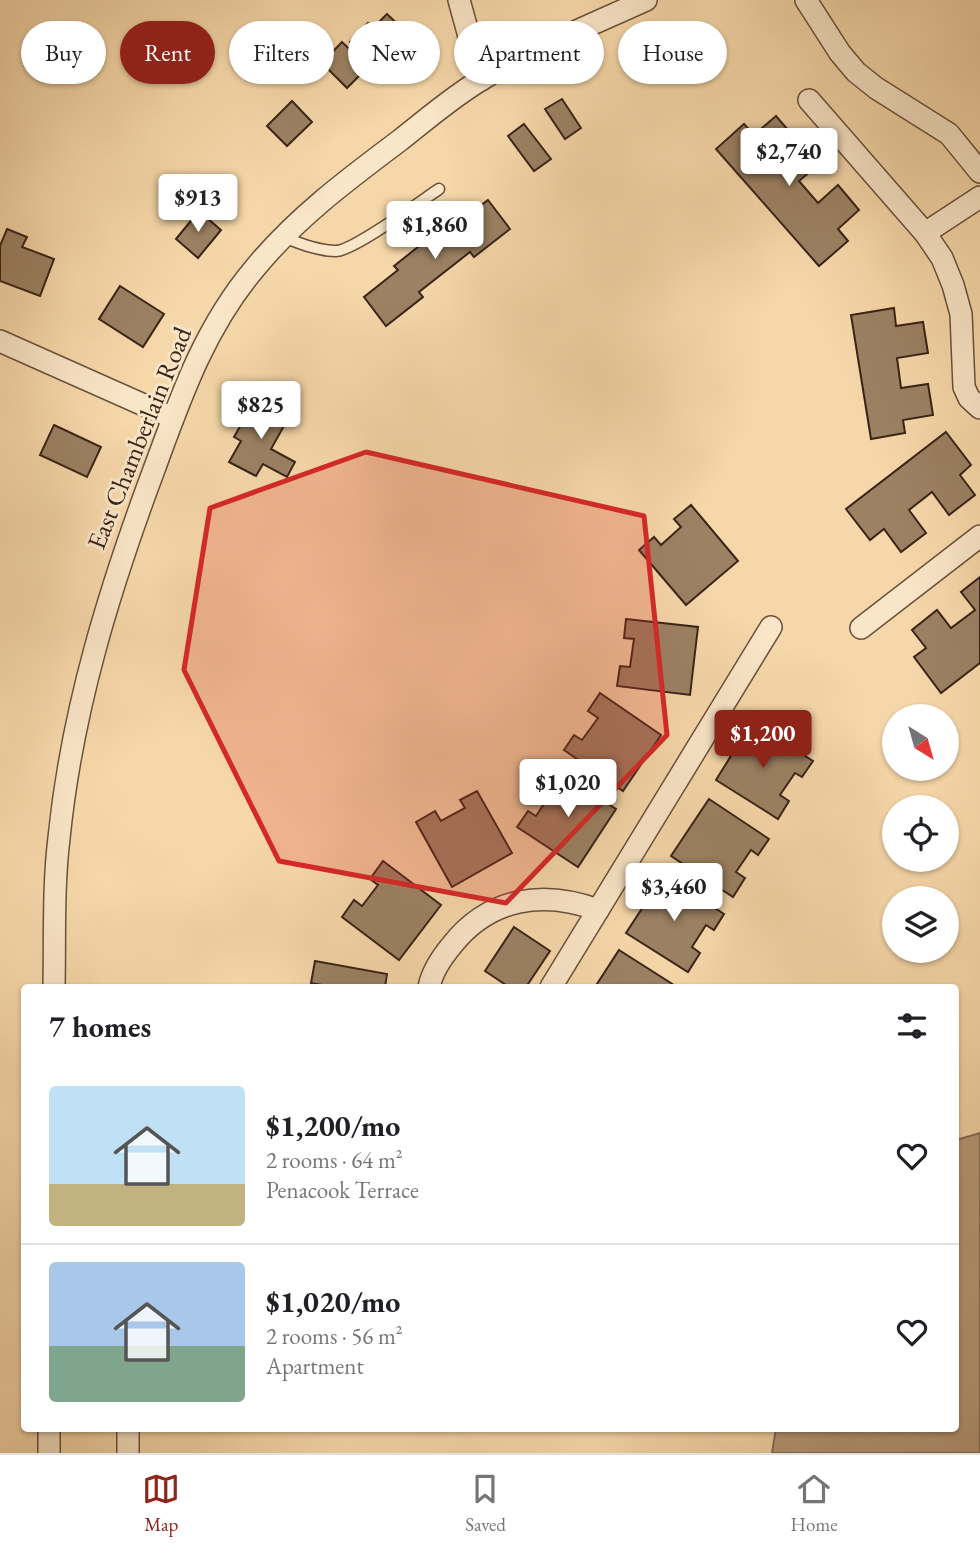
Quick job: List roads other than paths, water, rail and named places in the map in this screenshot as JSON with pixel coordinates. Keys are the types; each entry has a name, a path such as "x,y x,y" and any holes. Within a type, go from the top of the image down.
{"street":[{"path":"459,0 465,21"},
{"name":"East Chamberlain Road","path":"600,21 646,0"},
{"path":"806,0 840,53 856,72 876,89 949,134 980,172"},
{"name":"East Chamberlain Road","path":"54,984 58,838 88,671 119,563 190,374 213,327 236,291 282,237 325,197 476,84"},
{"path":"809,100 925,233 942,258 961,314 962,381 970,398 980,408"},
{"path":"925,233 980,197"},
{"path":"0,341 173,418"},
{"path":"861,628 980,536"},
{"path":"553,984 771,627"},
{"path":"430,984 442,957 459,936 482,917 506,905 532,899 559,899 598,910"},
{"path":"49,1432 49,1453"},
{"path":"128,1432 128,1453"}],"lane":[{"path":"282,237 313,247 338,251 371,234 439,188"}]}
